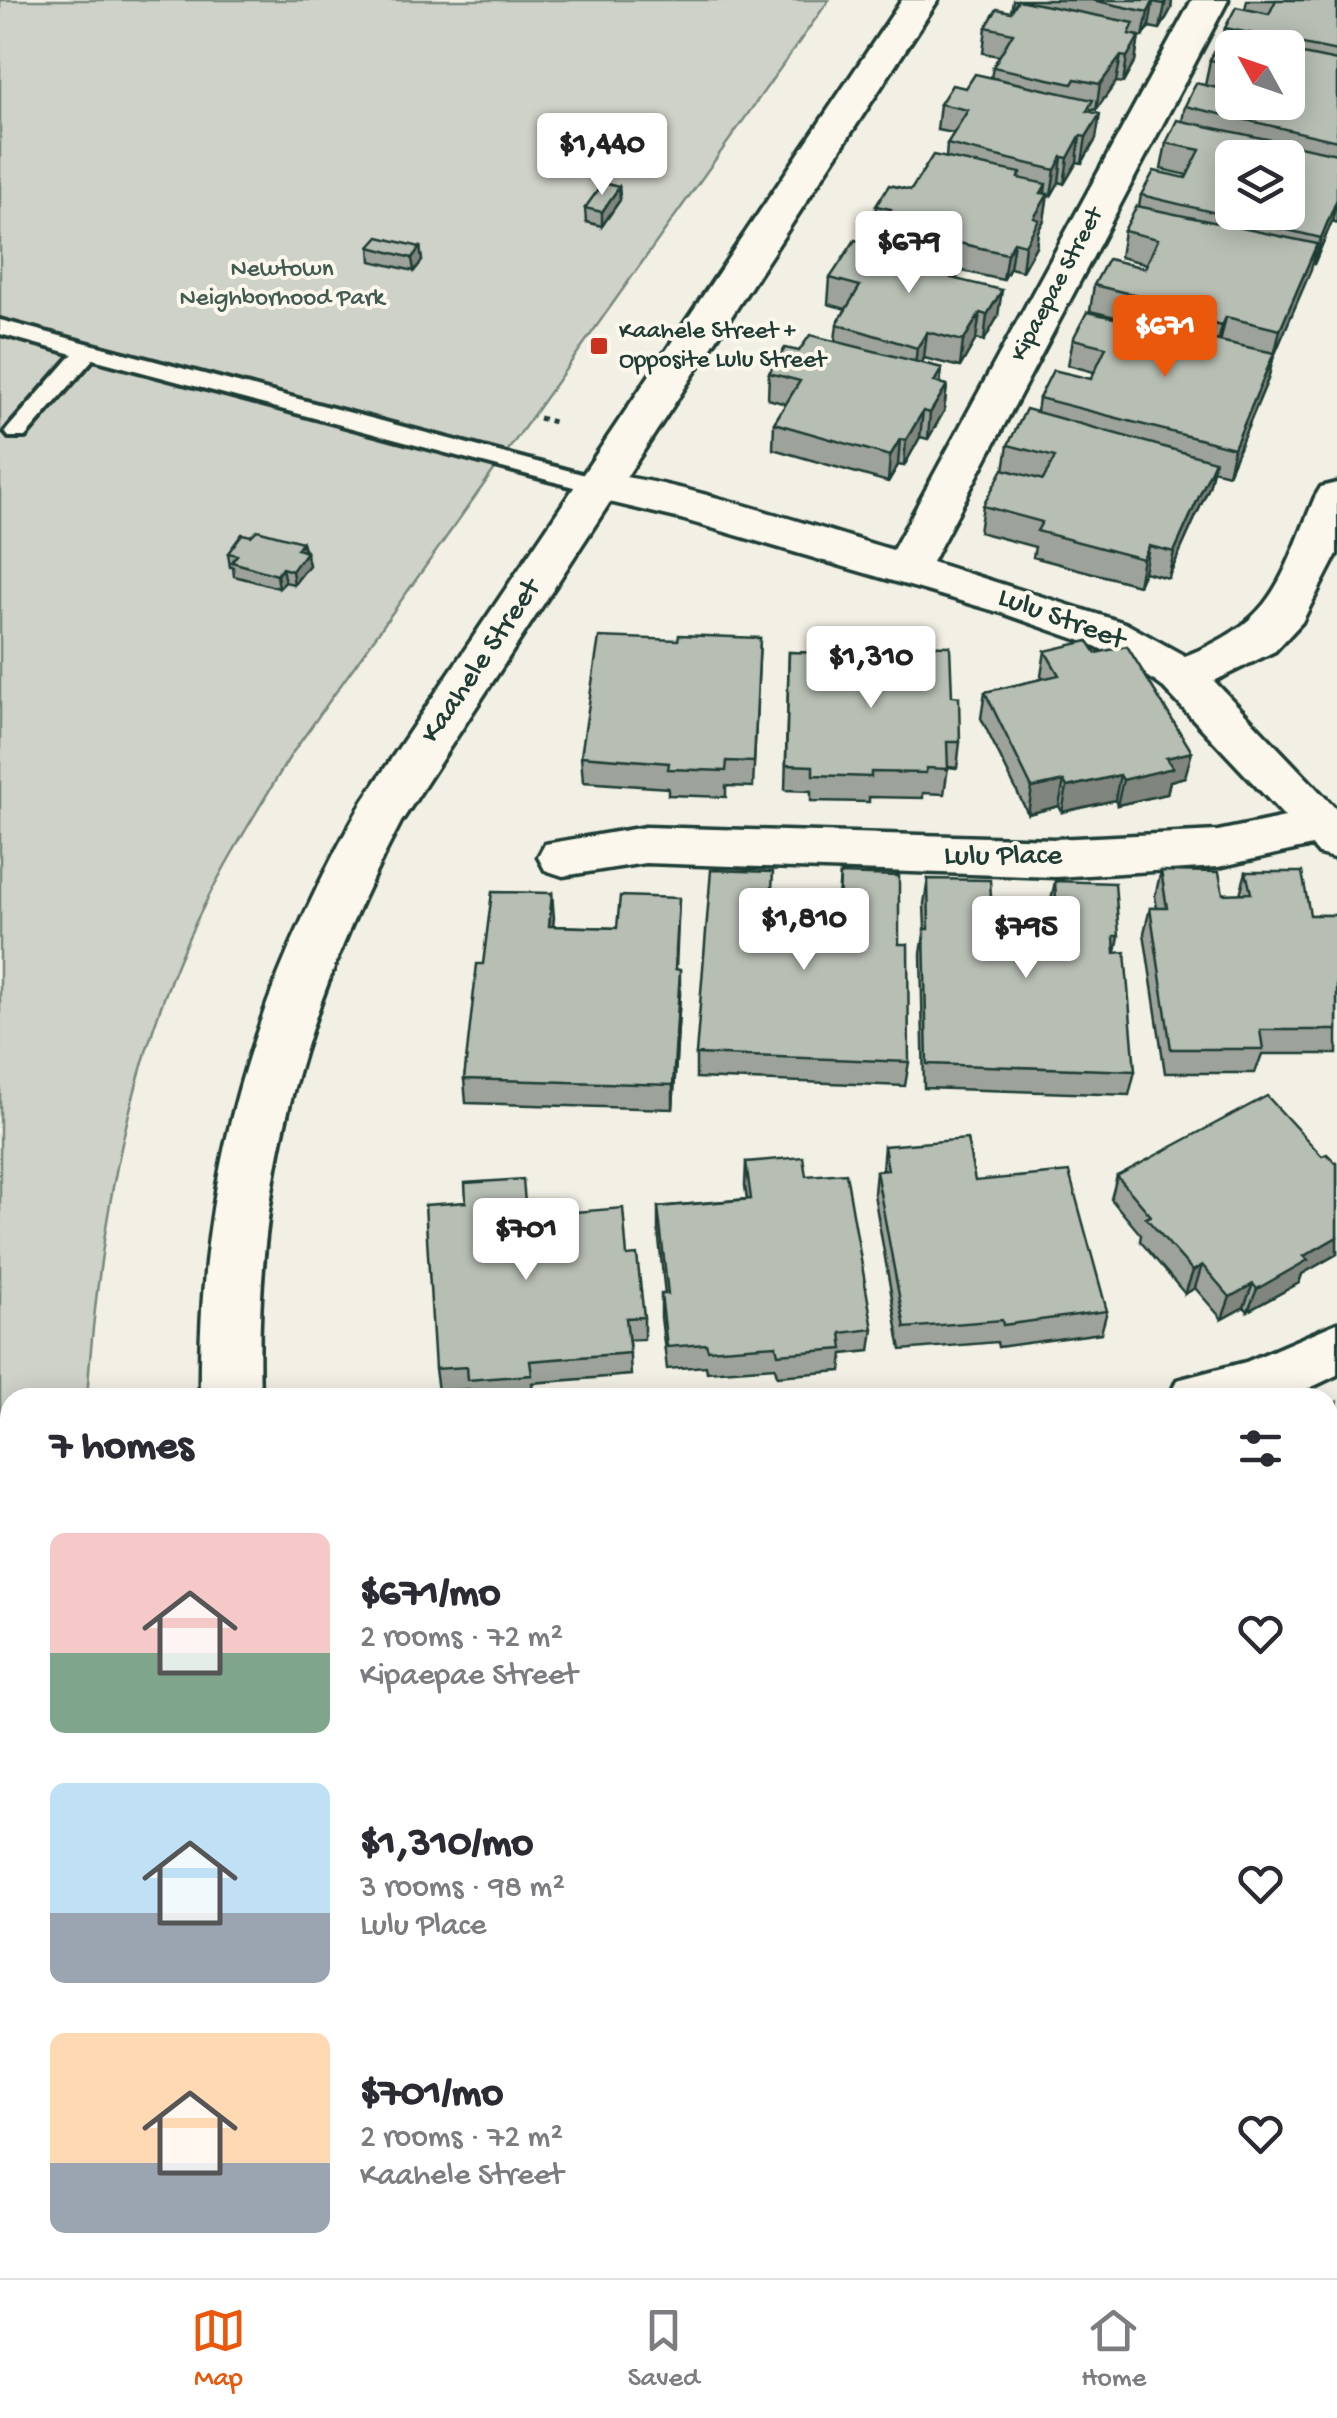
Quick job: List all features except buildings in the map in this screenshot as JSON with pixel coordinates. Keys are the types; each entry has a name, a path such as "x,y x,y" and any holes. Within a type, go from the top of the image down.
{"street":[{"name":"Kaahele Street","path":"230,1388 233,1270 248,1164 271,1068 299,979 337,890 381,814 920,0"},
{"name":"Kipaepae Street","path":"905,570 1210,0"},
{"name":"Lulu Street","path":"600,486 687,506 1072,619 1148,653 1181,676 1329,832"},
{"path":"1181,676 1242,650 1270,628 1291,599 1337,497"},
{"name":"Lulu Place","path":"563,857 645,844 1055,858 1218,849 1329,832"},
{"path":"1245,1388 1337,1348"}],"lane":[{"path":"0,327 600,486"},
{"path":"17,432 88,350"}],"path":[{"path":"539,418 554,422"}],"green space":[{"name":"Newtown Neighborhood Park","path":"0,0 829,0 291,755 239,840 179,959 135,1089 112,1190 88,1388 0,1388"}],"place":[{"name":"Kaahele Street + Opposite Lulu Street","path":"599,346"}]}
